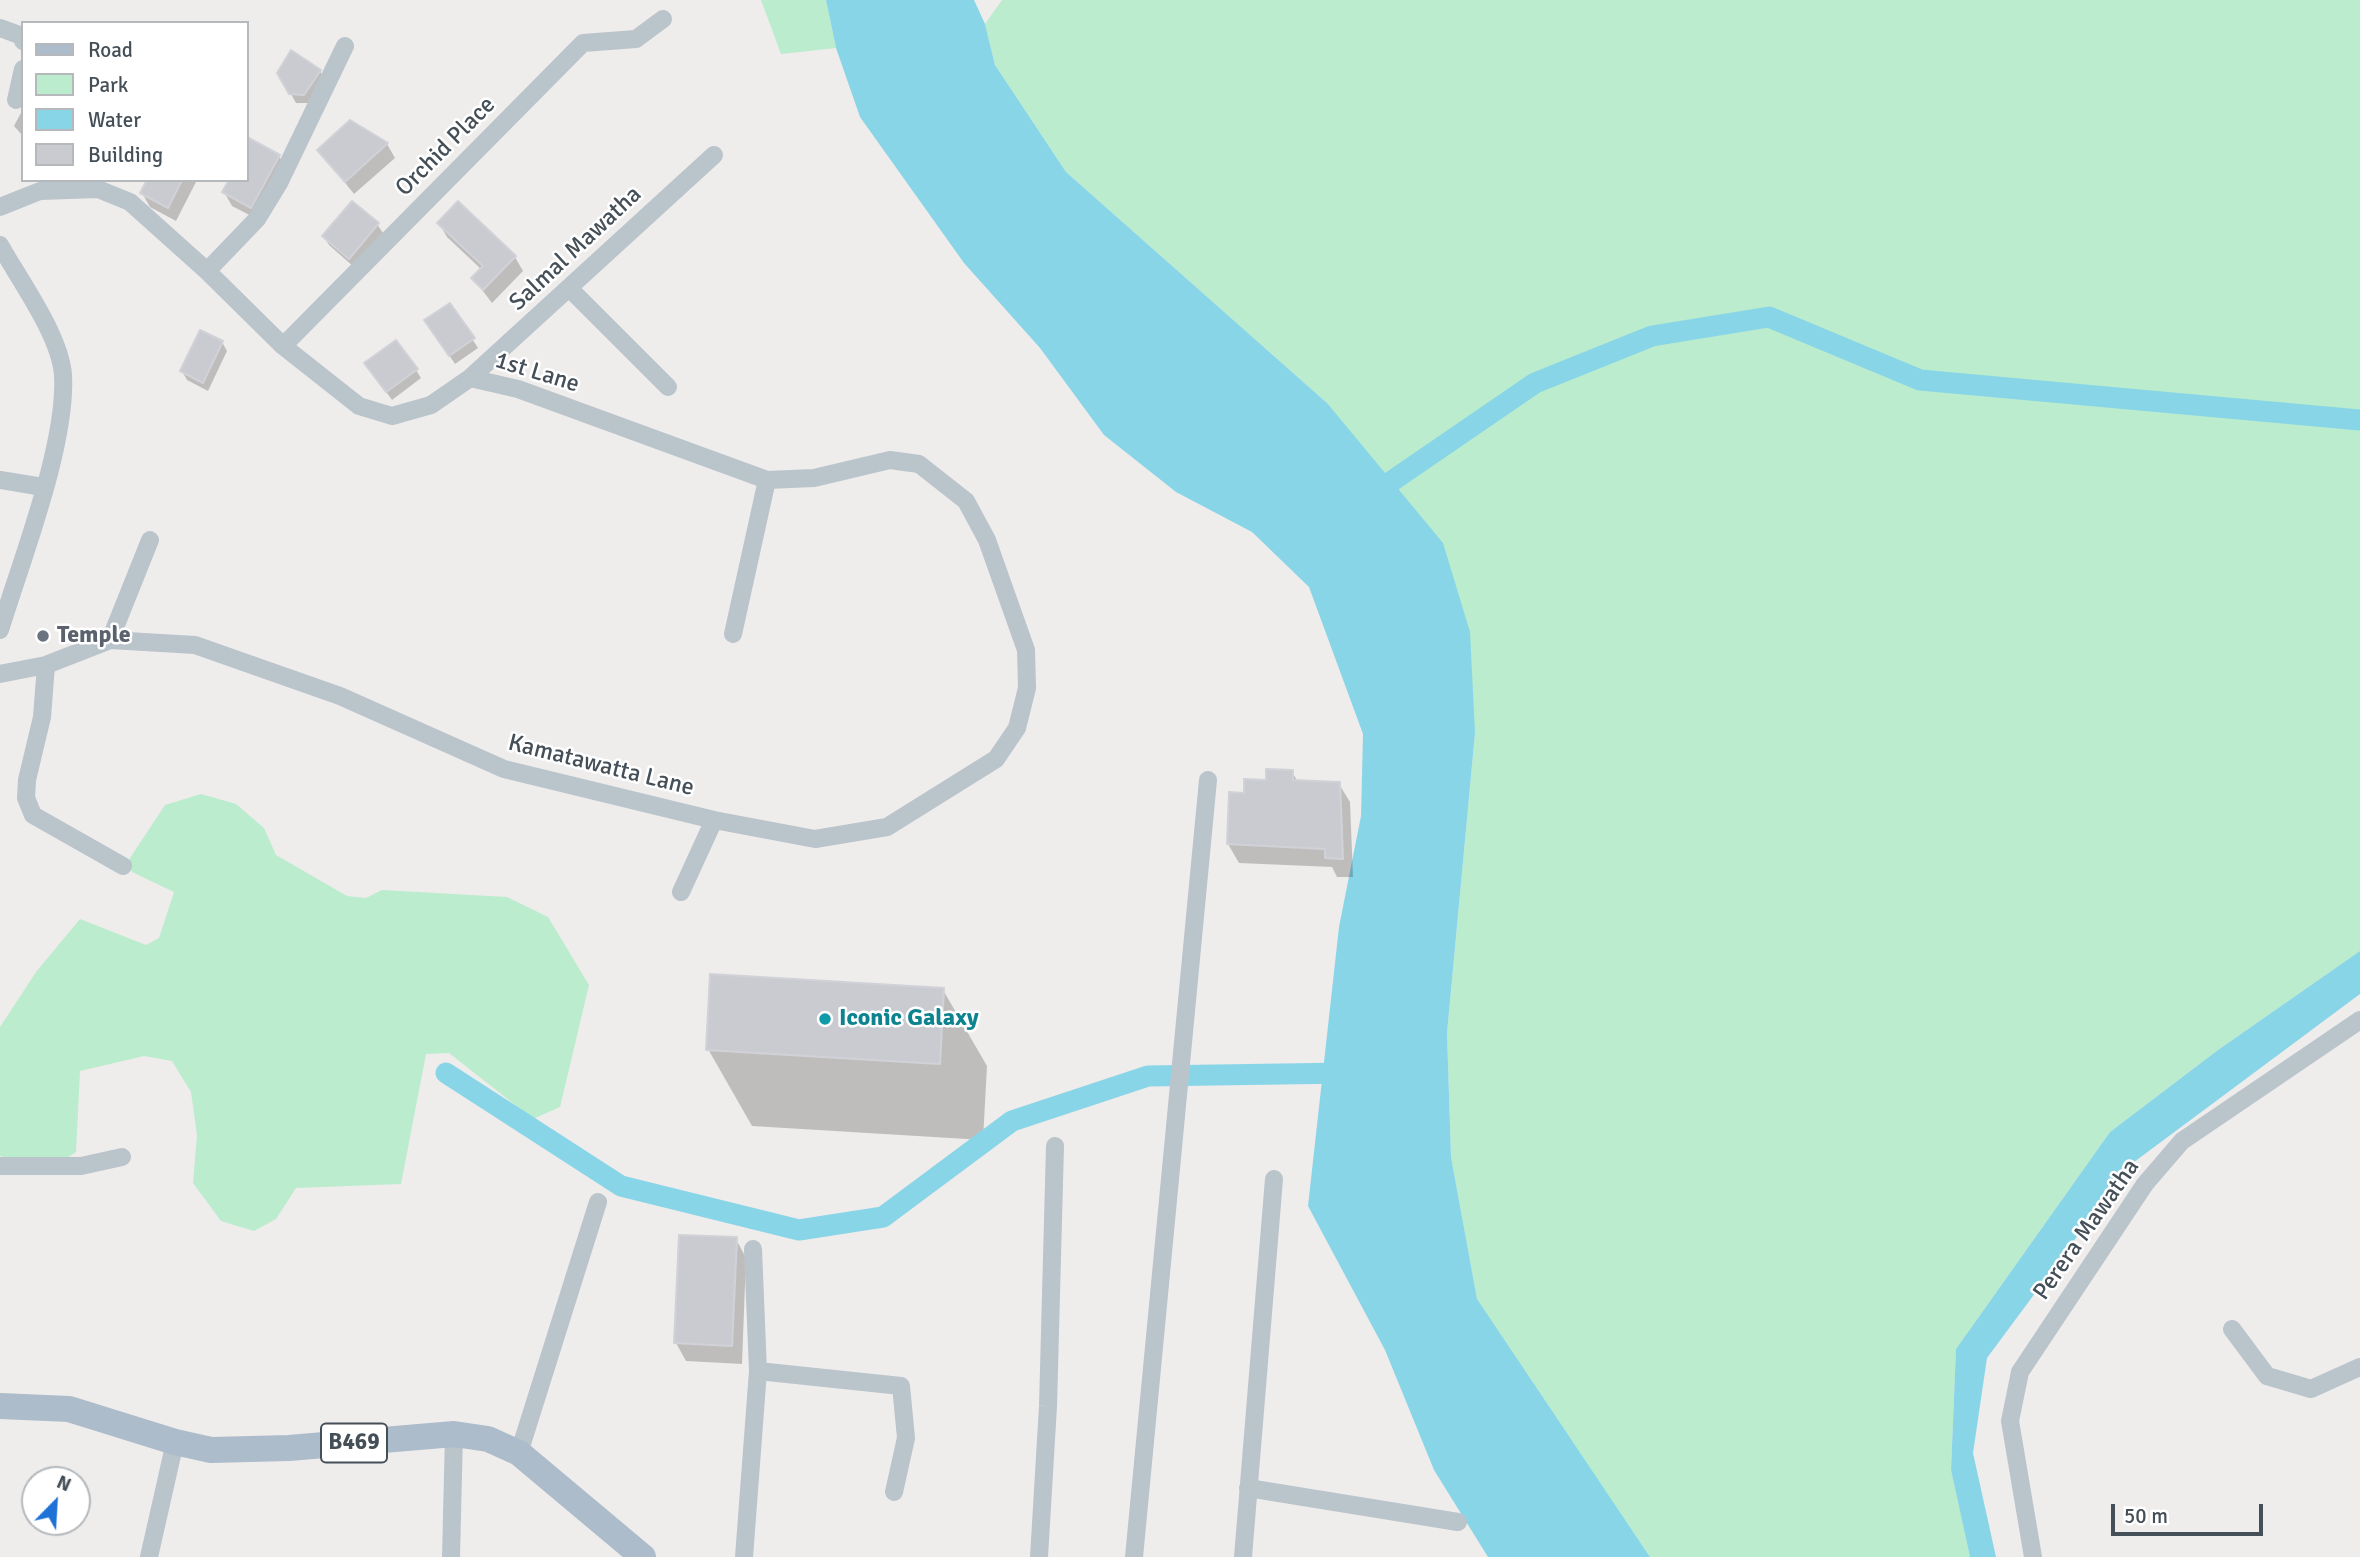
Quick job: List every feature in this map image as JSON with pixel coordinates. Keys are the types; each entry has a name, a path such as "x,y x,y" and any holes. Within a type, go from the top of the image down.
{"main road":[{"name":"B469","path":"0,1406 69,1409 175,1442 211,1450 289,1448 454,1434 488,1439 519,1453 642,1557"}],"street":[{"name":"Orchid Place","path":"283,346 583,43 636,39 663,19"},
{"path":"0,28 21,36"},
{"path":"207,271 257,219 279,183 345,46"},
{"path":"16,100 21,78"},
{"name":"Salmal Mawatha","path":"470,378 714,155"},
{"name":"1st Lane","path":"0,207 40,191 98,189 130,202 207,271 283,346 359,406 392,416 431,405 470,378 518,389 767,480 814,478 890,460 919,464 966,501 987,540 1026,650"},
{"path":"0,245 54,342 63,374 58,433 0,630"},
{"path":"570,289 668,387"},
{"path":"0,480 43,487"},
{"path":"733,634 767,480"},
{"path":"110,640 150,540"},
{"name":"Kamatawatta Lane","path":"0,674 46,665 110,640 195,645 340,696 504,769 714,820 815,839 887,827 996,759 1017,728 1027,688 1026,650"},
{"path":"46,665 42,717 27,780 26,798 33,815 123,866"},
{"path":"1135,1557 1208,780"},
{"path":"681,892 714,820"},
{"name":"Perera Mawatha","path":"2033,1557 2010,1421 2020,1372 2145,1184 2182,1141 2360,1020"},
{"path":"1039,1557 1048,1406 1055,1146"},
{"path":"0,1166 80,1166 122,1157"},
{"path":"1243,1557 1274,1179"},
{"path":"519,1453 598,1202"},
{"path":"744,1557 758,1371 753,1249"},
{"path":"2232,1329 2267,1376 2311,1389 2360,1367"},
{"path":"758,1371 901,1386 906,1438 894,1492"},
{"path":"451,1557 454,1434"},
{"path":"149,1557 175,1442"},
{"path":"1248,1488 1458,1522"}],"green space":[{"path":"761,0 826,0 836,48 781,54"},
{"path":"1002,0 2360,0 2360,951 2218,1050 2110,1132 1956,1349 1951,1470 1970,1557 1650,1557 1477,1300 1451,1157 1447,1033 1475,733 1327,403 1066,172 995,65 985,24"},
{"path":"201,794 236,804 264,828 276,855 347,896 366,898 382,890 507,897 548,917 589,985 560,1107 533,1119 449,1053 426,1054 401,1184 296,1188 276,1219 254,1231 221,1221 193,1183 197,1135 191,1092 172,1061 144,1056 80,1071 76,1152 49,1170 0,1156 0,1027 36,972 80,919 146,945 159,938 174,892 132,872 128,861 165,805"}],"water":[{"path":"826,0 974,0 985,24 995,65 1066,172 1327,403 1443,543 1470,632 1475,733 1447,1033 1451,1157 1477,1299 1650,1557 1488,1557 1434,1470 1385,1350 1308,1206 1339,927 1361,816 1363,734 1309,587 1252,532 1176,492 1104,435 1040,348 964,263 860,117 836,48"},
{"path":"2360,951 2360,994 2130,1165 1987,1358 1973,1453 1996,1557 1970,1557 1951,1470 1956,1349 2110,1132 2218,1050"}],"building":[{"path":"291,50 321,70 304,95 289,94 277,73"},
{"path":"350,120 388,143 345,182 317,150"},
{"path":"248,138 280,155 251,208 222,192 228,182 248,182"},
{"path":"146,182 181,182 168,208 140,193"},
{"path":"352,201 379,223 349,259 322,236"},
{"path":"458,201 516,256 483,290 471,278 483,266 437,223"},
{"path":"450,303 475,338 449,356 424,320"},
{"path":"200,330 223,341 203,383 180,371"},
{"path":"396,340 418,369 386,392 364,363"},
{"path":"1266,769 1293,770 1293,780 1340,782 1343,859 1325,858 1325,849 1227,844 1229,792 1244,793 1244,779 1266,780"},
{"name":"Iconic Galaxy","path":"710,974 944,988 940,1064 706,1050"},
{"path":"679,1235 737,1237 732,1346 674,1343"}],"waterway":[{"path":"1392,481 1535,383 1652,336 1769,317 1920,380 2360,420"},
{"path":"446,1073 621,1186 799,1230 883,1217 1012,1121 1148,1076 1349,1073"}],"place":[{"name":"Temple","path":"43,636"},
{"name":"Iconic Galaxy","path":"825,1019"}]}
